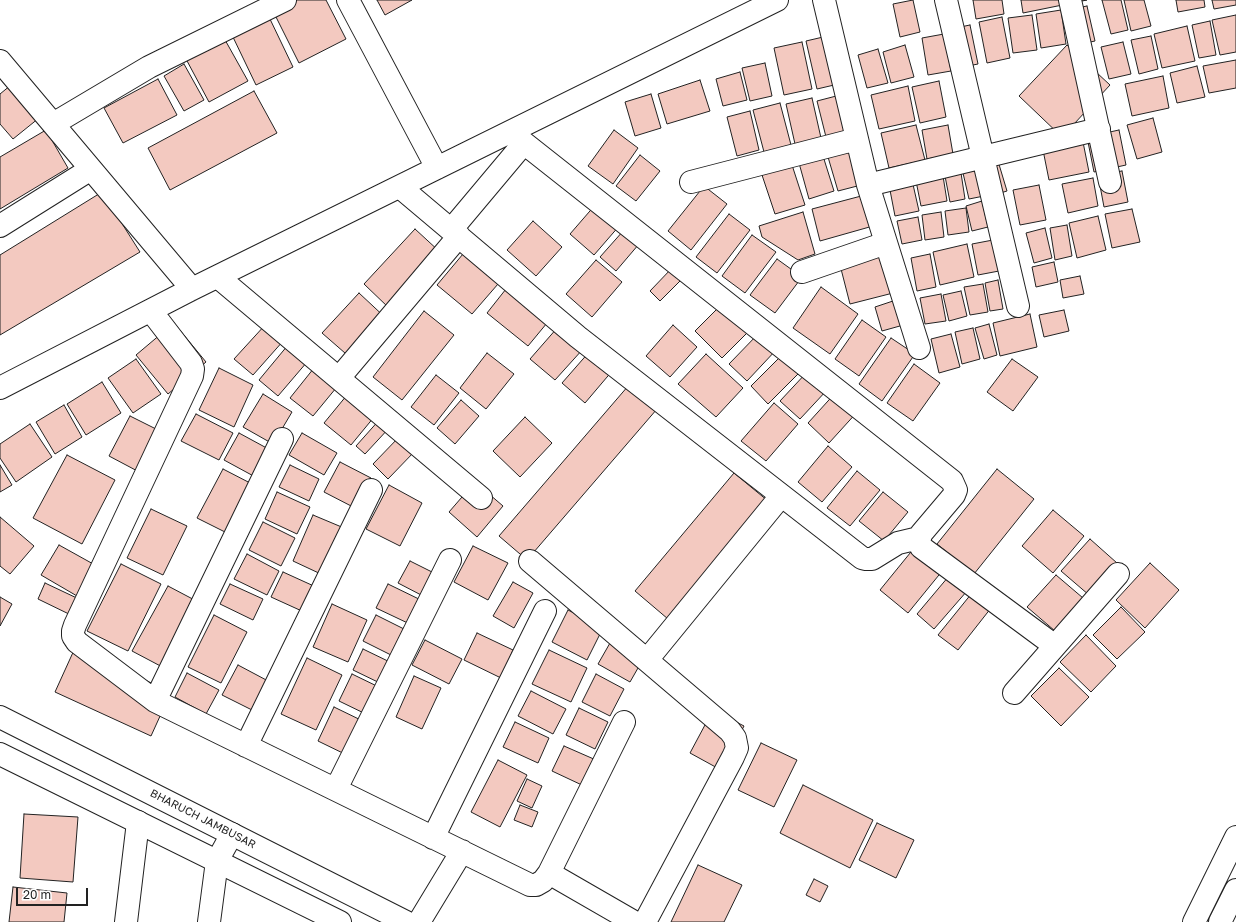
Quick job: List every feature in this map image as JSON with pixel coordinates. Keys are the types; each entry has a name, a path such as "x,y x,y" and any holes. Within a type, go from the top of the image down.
{"street":[{"path":"53,124 149,67 286,0"},
{"path":"348,0 437,168"},
{"path":"0,388 192,289 437,168 517,138 777,0"},
{"path":"824,0 868,185 919,348"},
{"path":"946,0 1018,306"},
{"path":"1070,0 1110,182"},
{"path":"0,61 192,289"},
{"path":"868,185 1099,129"},
{"path":"339,378 455,233 517,138"},
{"path":"400,187 578,337 857,554 866,560 878,556 898,543 919,538 954,495 956,490 952,481 517,138"},
{"path":"691,182 857,139"},
{"path":"0,226 91,169"},
{"path":"802,272 886,243"},
{"path":"218,277 481,498"},
{"path":"151,311 191,363 193,369 192,376 75,625 73,636 77,642 155,700 530,885 536,885 543,881 549,873 624,722"},
{"path":"155,700 282,439"},
{"path":"246,746 371,490"},
{"path":"647,660 781,496"},
{"path":"919,538 921,547 1055,646"},
{"path":"336,789 450,560"},
{"path":"530,561 730,731 735,738 737,748 645,922"},
{"path":"1014,692 1118,574"},
{"path":"433,838 545,611"},
{"name":"BHARUCH JAMBUSAR","path":"0,717 406,922"},
{"path":"0,754 340,922"},
{"path":"126,922 138,822"},
{"path":"209,922 217,861 232,834"},
{"path":"1194,922 1236,837"},
{"path":"419,922 462,851"},
{"path":"549,873 634,922"},
{"path":"1220,922 1236,890"},
{"path":"213,894 225,922"}],"building":[{"path":"296,0 326,0 346,39 299,63 273,11"},
{"path":"377,0 412,0 385,15"},
{"path":"913,0 920,32 900,37 893,4"},
{"path":"973,0 1002,0 1004,14 976,19"},
{"path":"1021,0 1087,0 1023,13"},
{"path":"1102,0 1121,0 1128,30 1111,34"},
{"path":"1124,0 1144,0 1151,26 1131,31"},
{"path":"1176,0 1204,0 1205,7 1178,12"},
{"path":"1212,0 1236,0 1236,5 1214,9"},
{"path":"1087,6 1095,41 1072,46 1064,11"},
{"path":"1061,10 1066,44 1041,48 1036,14"},
{"path":"1032,15 1037,50 1013,53 1008,18"},
{"path":"1236,15 1236,52 1220,55 1212,20"},
{"path":"269,17 293,67 256,85 232,35"},
{"path":"1002,17 1010,58 987,63 979,22"},
{"path":"1210,21 1216,55 1199,58 1192,25"},
{"path":"970,25 978,64 953,69 946,30"},
{"path":"1187,26 1195,61 1162,68 1154,34"},
{"path":"836,34 847,82 817,89 806,41"},
{"path":"944,34 951,71 928,75 922,38"},
{"path":"1151,36 1158,69 1139,74 1131,40"},
{"path":"224,38 248,81 209,102 186,59"},
{"path":"802,42 812,89 784,95 774,48"},
{"path":"1123,42 1131,74 1109,79 1101,47"},
{"path":"905,45 914,77 891,83 883,52"},
{"path":"1067,45 1110,85 1062,137 1019,96"},
{"path":"878,49 888,83 867,88 858,55"},
{"path":"1236,60 1236,88 1209,93 1203,66"},
{"path":"765,63 772,96 750,101 742,68"},
{"path":"184,64 204,100 184,111 164,76"},
{"path":"1197,66 1205,97 1177,103 1170,73"},
{"path":"740,72 747,100 723,106 716,79"},
{"path":"1163,76 1169,108 1132,116 1125,84"},
{"path":"158,79 177,115 123,143 104,108"},
{"path":"700,80 710,111 667,124 658,94"},
{"path":"939,81 946,117 920,123 912,87"},
{"path":"11,85 39,118 13,139 0,124 0,94"},
{"path":"908,86 915,121 879,129 871,95"},
{"path":"254,91 277,133 170,190 148,148"},
{"path":"651,94 661,128 635,136 625,102"},
{"path":"844,94 852,131 826,137 817,101"},
{"path":"812,98 821,138 795,144 786,104"},
{"path":"780,103 791,145 764,152 753,110"},
{"path":"750,111 759,150 737,156 727,117"},
{"path":"1153,118 1162,152 1137,159 1127,125"},
{"path":"916,125 925,160 889,168 881,133"},
{"path":"948,125 953,154 927,159 922,130"},
{"path":"46,130 68,168 0,209 0,157"},
{"path":"614,130 638,148 613,184 588,166"},
{"path":"1119,130 1126,165 1094,172 1087,137"},
{"path":"1082,137 1089,172 1049,180 1042,145"},
{"path":"855,149 865,184 838,191 828,157"},
{"path":"640,155 660,171 636,201 616,186"},
{"path":"823,156 834,191 809,199 799,163"},
{"path":"998,161 1007,191 987,197 979,167"},
{"path":"792,165 805,205 775,214 762,175"},
{"path":"978,170 984,196 969,199 963,173"},
{"path":"1122,171 1128,202 1104,207 1098,175"},
{"path":"961,173 965,199 950,202 945,176"},
{"path":"943,176 947,201 921,206 916,181"},
{"path":"1093,178 1098,206 1068,213 1062,184"},
{"path":"912,180 919,211 895,216 889,185"},
{"path":"1039,185 1046,220 1020,225 1013,190"},
{"path":"704,186 727,204 691,250 668,231"},
{"path":"102,192 140,252 0,335 0,255"},
{"path":"865,195 873,226 820,241 812,209"},
{"path":"982,201 988,227 972,231 966,206"},
{"path":"596,204 620,225 594,255 570,234"},
{"path":"966,208 969,232 948,235 945,211"},
{"path":"1132,209 1140,242 1112,248 1105,214"},
{"path":"803,212 815,254 798,260 762,237 759,226"},
{"path":"941,212 944,237 925,240 922,215"},
{"path":"729,214 750,230 717,273 696,257"},
{"path":"1098,216 1106,250 1077,258 1069,223"},
{"path":"918,217 922,240 902,244 897,221"},
{"path":"533,221 562,247 536,276 507,250"},
{"path":"1067,225 1072,256 1055,260 1050,228"},
{"path":"1045,228 1052,258 1034,263 1026,233"},
{"path":"415,229 440,252 389,308 364,284"},
{"path":"624,230 639,244 616,271 600,257"},
{"path":"752,235 776,252 745,293 722,276"},
{"path":"993,240 999,271 978,275 972,244"},
{"path":"967,244 974,277 940,285 933,252"},
{"path":"887,252 897,292 850,304 840,265"},
{"path":"463,254 498,284 472,314 437,285"},
{"path":"930,254 936,287 917,291 911,258"},
{"path":"777,259 802,277 775,313 750,295"},
{"path":"596,260 622,282 592,317 566,294"},
{"path":"1054,262 1058,282 1036,287 1032,267"},
{"path":"673,267 684,277 660,301 650,291"},
{"path":"1080,276 1084,294 1063,298 1060,280"},
{"path":"998,280 1003,309 990,311 985,283"},
{"path":"983,284 988,312 970,315 964,287"},
{"path":"821,287 858,314 830,354 793,328"},
{"path":"506,289 547,323 528,346 487,313"},
{"path":"961,291 967,316 949,321 943,295"},
{"path":"359,293 389,321 353,360 322,333"},
{"path":"941,294 946,321 925,324 920,298"},
{"path":"899,299 907,324 882,331 875,307"},
{"path":"721,305 748,332 722,358 695,331"},
{"path":"1064,310 1069,331 1044,337 1039,315"},
{"path":"424,311 454,335 402,400 373,377"},
{"path":"1030,314 1037,347 1000,356 993,323"},
{"path":"862,320 886,337 859,376 835,359"},
{"path":"174,323 206,362 168,394 136,355"},
{"path":"266,324 284,340 253,375 234,359"},
{"path":"989,324 997,355 984,359 975,328"},
{"path":"673,325 697,347 670,377 646,356"},
{"path":"558,327 583,349 555,380 530,359"},
{"path":"973,328 980,359 962,364 955,332"},
{"path":"760,332 777,349 747,381 729,364"},
{"path":"951,334 960,367 939,373 931,339"},
{"path":"891,338 915,354 882,401 859,384"},
{"path":"293,339 313,355 278,396 259,380"},
{"path":"590,351 613,370 585,403 562,383"},
{"path":"487,353 514,374 486,409 460,388"},
{"path":"706,354 743,388 716,417 678,384"},
{"path":"782,355 799,373 768,404 751,386"},
{"path":"136,359 161,394 133,413 108,378"},
{"path":"1012,359 1038,377 1013,411 987,392"},
{"path":"318,363 341,382 313,416 290,398"},
{"path":"914,364 940,383 913,421 887,403"},
{"path":"219,368 253,385 234,427 199,410"},
{"path":"808,371 827,390 800,419 780,401"},
{"path":"436,375 459,393 434,425 411,407"},
{"path":"102,382 121,413 86,435 67,404"},
{"path":"629,385 657,409 527,560 499,536"},
{"path":"352,389 379,411 351,445 324,423"},
{"path":"838,390 859,410 829,443 808,423"},
{"path":"263,394 292,412 273,444 243,427"},
{"path":"461,400 479,416 455,444 437,428"},
{"path":"774,403 798,424 766,461 741,441"},
{"path":"64,405 82,437 55,454 36,422"},
{"path":"196,414 233,433 219,460 181,441"},
{"path":"130,416 164,433 143,474 109,456"},
{"path":"525,417 552,443 520,477 493,451"},
{"path":"381,418 390,427 365,454 356,446"},
{"path":"30,424 52,457 16,482 0,458 0,444"},
{"path":"239,433 274,452 259,479 224,460"},
{"path":"302,433 337,453 324,475 289,455"},
{"path":"400,436 415,451 388,479 373,464"},
{"path":"828,446 852,467 822,502 798,482"},
{"path":"67,455 115,480 82,544 33,518"},
{"path":"340,462 371,478 355,508 324,492"},
{"path":"0,465 12,485 0,492"},
{"path":"290,465 319,479 309,501 279,487"},
{"path":"223,469 254,485 229,534 197,518"},
{"path":"997,469 1034,499 974,574 937,544"},
{"path":"857,471 880,490 850,526 827,508"},
{"path":"734,473 768,501 668,619 635,591"},
{"path":"475,482 503,506 477,537 449,512"},
{"path":"389,485 422,503 400,546 366,529"},
{"path":"277,492 310,507 297,534 265,519"},
{"path":"883,492 908,512 884,541 859,521"},
{"path":"151,509 187,526 163,575 127,558"},
{"path":"1053,510 1084,536 1053,573 1022,546"},
{"path":"313,515 344,528 323,575 293,561"},
{"path":"0,517 34,546 10,574 0,566"},
{"path":"263,522 295,538 281,566 249,550"},
{"path":"1090,539 1117,563 1089,595 1061,571"},
{"path":"59,545 95,565 77,596 41,575"},
{"path":"473,546 508,563 488,600 454,582"},
{"path":"915,547 943,570 908,613 880,590"},
{"path":"247,554 279,571 267,595 234,579"},
{"path":"410,561 438,575 425,597 398,583"},
{"path":"1150,563 1179,590 1145,628 1116,600"},
{"path":"121,564 161,584 128,651 87,631"},
{"path":"283,572 316,587 304,612 271,597"},
{"path":"1056,575 1083,598 1055,631 1027,607"},
{"path":"949,576 967,591 934,629 917,614"},
{"path":"513,582 533,593 514,628 493,616"},
{"path":"45,583 81,600 73,616 38,599"},
{"path":"230,584 263,599 253,620 220,604"},
{"path":"388,584 425,602 414,626 376,608"},
{"path":"168,586 204,605 168,670 132,651"},
{"path":"972,593 991,608 958,650 938,635"},
{"path":"0,597 12,604 0,626"},
{"path":"332,604 367,620 348,662 313,647"},
{"path":"1121,607 1145,632 1117,659 1093,635"},
{"path":"568,610 603,628 587,660 552,642"},
{"path":"214,615 247,632 221,683 188,667"},
{"path":"376,615 410,632 397,658 363,641"},
{"path":"477,633 513,650 501,678 464,660"},
{"path":"1086,635 1116,666 1091,692 1060,662"},
{"path":"614,636 646,654 630,682 598,664"},
{"path":"425,640 462,659 449,684 412,665"},
{"path":"75,648 171,692 151,736 55,692"},
{"path":"363,649 394,664 384,685 353,670"},
{"path":"549,650 587,668 571,702 532,684"},
{"path":"307,658 342,675 316,730 281,714"},
{"path":"238,665 270,682 254,711 222,695"},
{"path":"1059,668 1089,697 1061,726 1031,696"},
{"path":"187,673 219,690 206,714 175,697"},
{"path":"352,674 385,690 372,717 339,701"},
{"path":"596,674 624,689 610,716 582,702"},
{"path":"414,676 441,688 422,729 396,717"},
{"path":"531,691 566,709 553,734 518,716"},
{"path":"334,707 369,724 353,758 318,741"},
{"path":"579,708 608,722 595,749 566,735"},
{"path":"713,710 744,726 721,770 690,753"},
{"path":"515,722 549,738 538,763 503,747"},
{"path":"761,743 797,760 774,807 738,790"},
{"path":"564,746 596,760 584,786 552,771"},
{"path":"498,760 527,775 500,827 471,812"},
{"path":"527,779 542,786 532,808 517,801"},
{"path":"803,785 873,820 850,868 780,833"},
{"path":"520,805 538,812 532,827 514,820"},
{"path":"24,814 78,817 73,882 20,878"},
{"path":"877,823 914,840 896,878 859,860"},
{"path":"698,865 742,885 724,922 671,922"},
{"path":"814,879 828,886 820,902 806,895"},
{"path":"13,887 67,893 64,922 9,922"}]}
